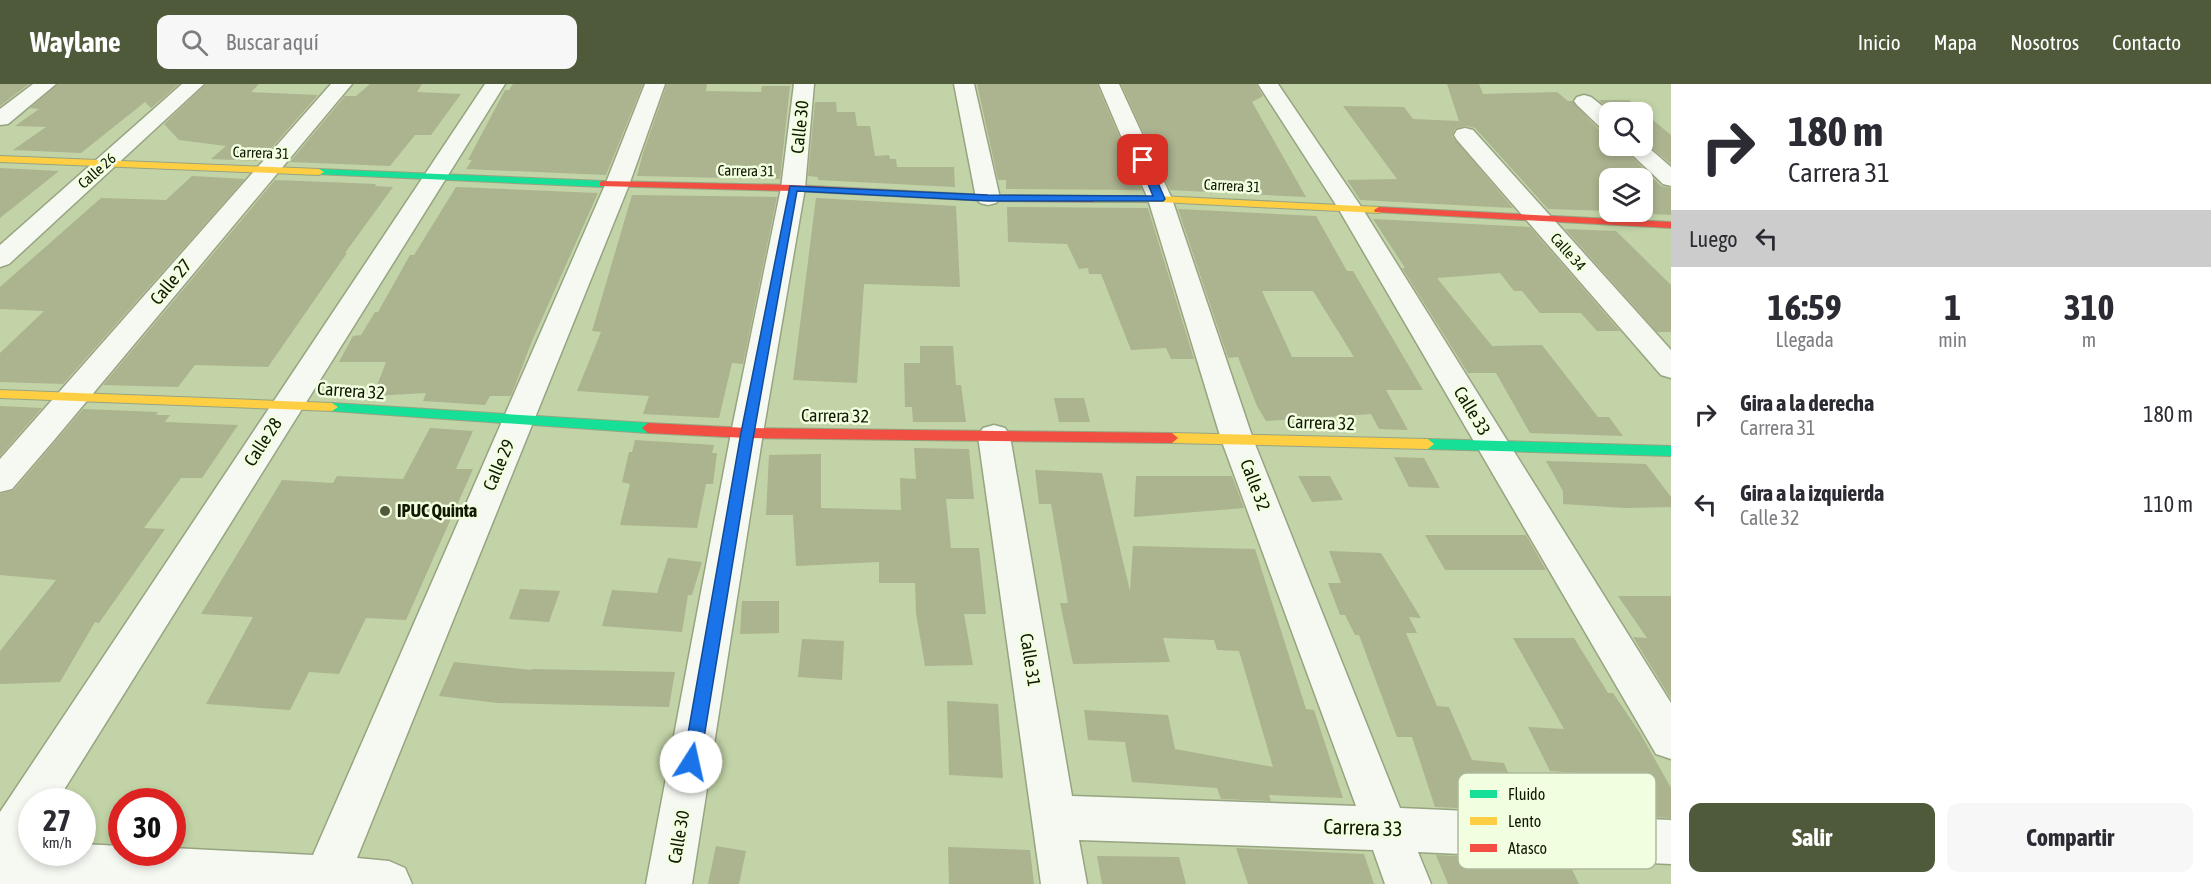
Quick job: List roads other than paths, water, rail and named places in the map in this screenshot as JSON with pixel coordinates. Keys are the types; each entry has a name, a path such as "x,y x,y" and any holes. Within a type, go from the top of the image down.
{"street":[{"path":"0,119 46,84"},
{"name":"Calle 26","path":"0,259 194,84"},
{"name":"Calle 27","path":"0,480 75,397 266,170 342,84"},
{"name":"Calle 28","path":"41,788 495,84"},
{"name":"Calle 29","path":"326,878 617,185 655,84"},
{"name":"Calle 30","path":"670,882 747,433 793,188 804,84"},
{"path":"964,84 988,198"},
{"name":"Calle 32","path":"1109,84 1160,199 1237,439 1408,884"},
{"name":"Calle 33","path":"1268,84 1350,208 1671,740"},
{"path":"1584,101 1599,114"},
{"name":"Calle 34","path":"1465,135 1671,368"},
{"path":"1645,156 1671,179"},
{"name":"Carrera 31","path":"0,159 617,185 793,188 988,198 1160,199 1671,225"},
{"name":"Carrera 32","path":"0,394 288,404 518,421 747,433 1237,439 1671,451"},
{"name":"Calle 31","path":"994,436 1064,884"},
{"name":"Carrera 33","path":"1055,817 1458,832"},
{"name":"Calle 28","path":"0,851 18,823"},
{"name":"Carrera 33","path":"1656,841 1671,842"},
{"path":"0,864 326,878 389,884"}],"place":[{"name":"IPUC Quinta","path":"385,511"}]}
